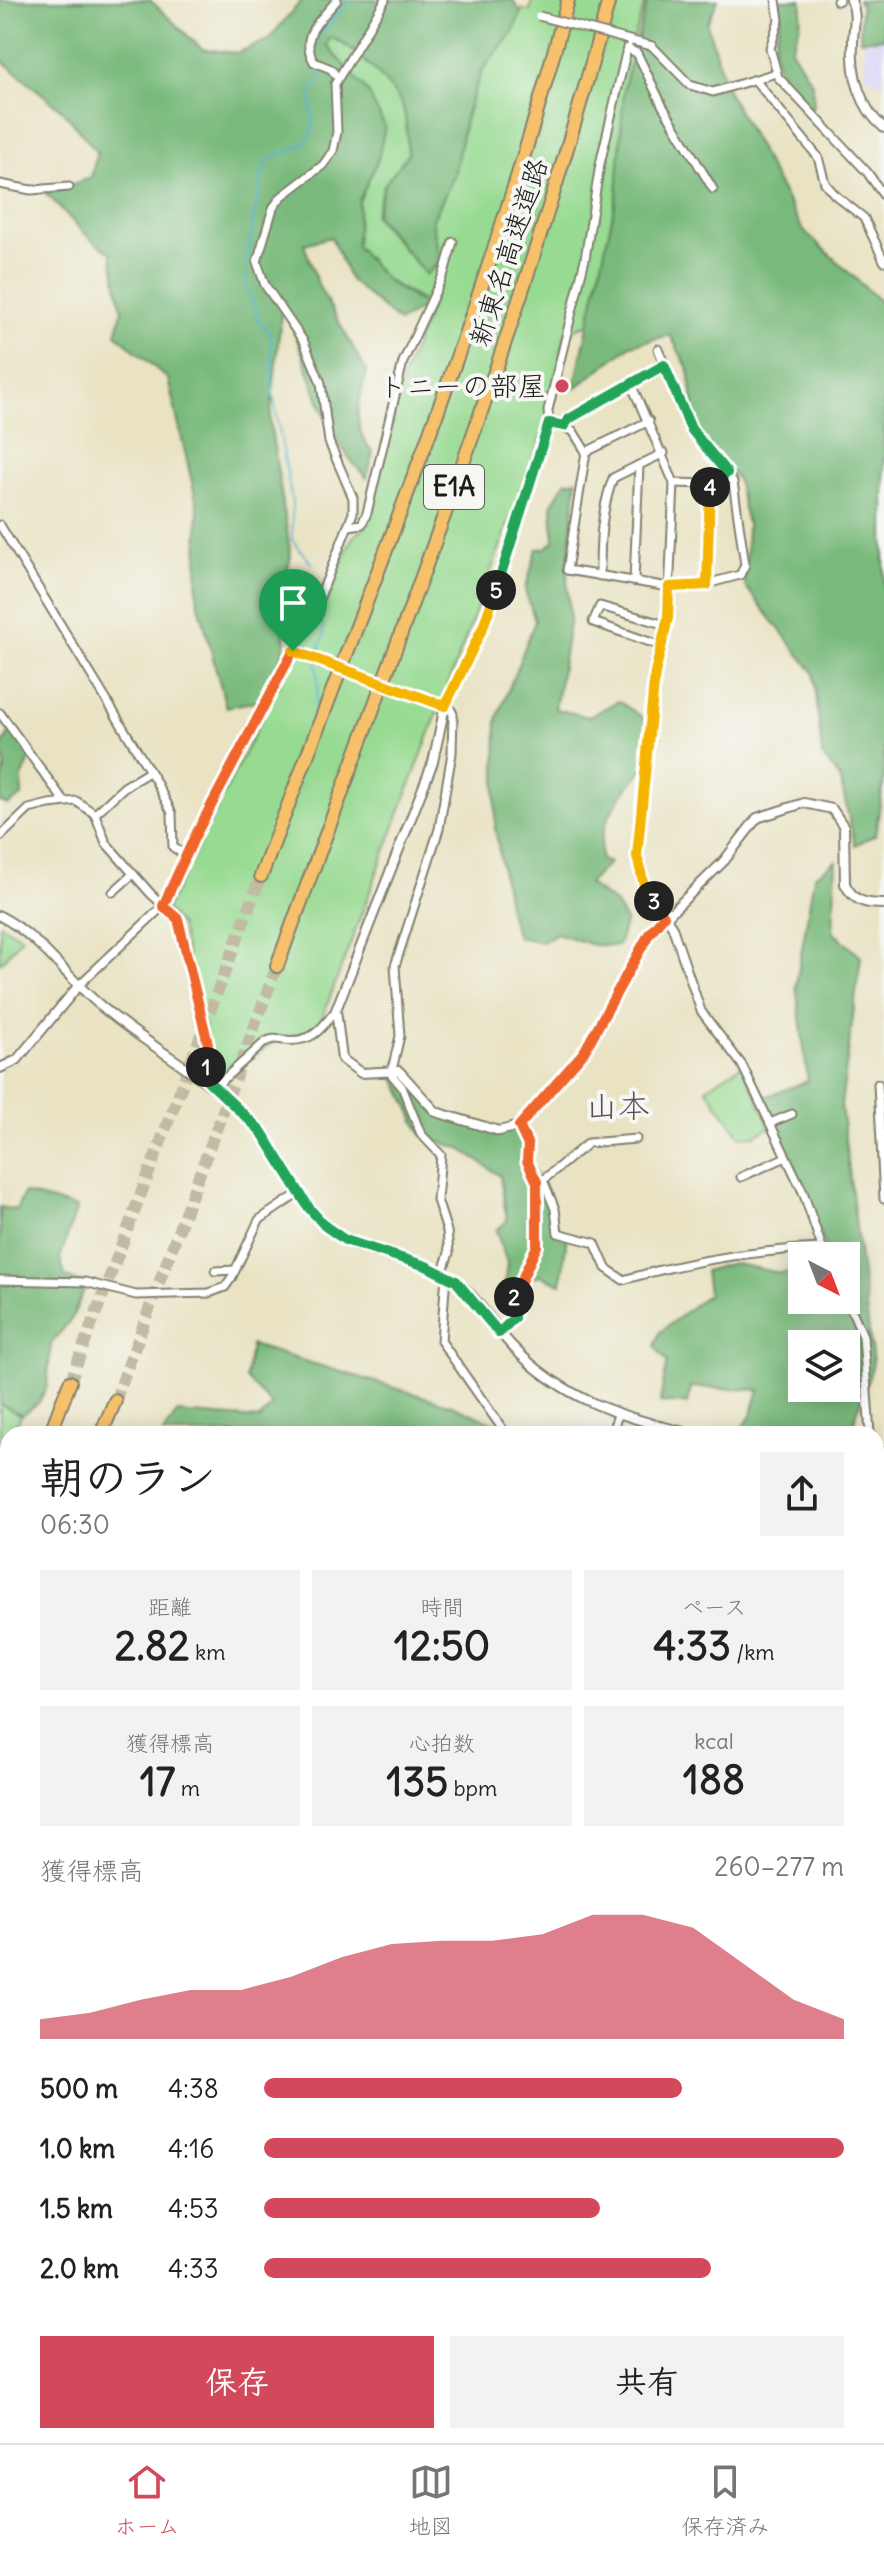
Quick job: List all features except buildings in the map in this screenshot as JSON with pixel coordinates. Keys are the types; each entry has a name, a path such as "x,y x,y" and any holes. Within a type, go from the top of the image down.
{"highway":[{"name":"新東名高速道路","path":"261,876 467,327 525,152 568,0"},
{"name":"新東名高速道路","path":"277,966 495,370 563,166 609,0"},
{"path":"53,1426 70,1382"},
{"path":"104,1426 115,1401"}],"street":[{"path":"337,0 310,32 309,53 314,62 331,69 337,77"},
{"path":"0,1068 17,1060 79,985 163,906 314,612 349,526 353,498 329,442 321,383 304,342 265,285 257,262 273,208 281,197 323,165 333,151 337,77 385,0"},
{"path":"776,0 779,20 770,48 776,73 796,100 858,162 884,196"},
{"path":"851,0 856,15 853,43 859,91 867,110 884,128"},
{"path":"539,16 628,44 652,46 690,85 713,92 776,73"},
{"path":"628,44 637,53 662,105 713,189"},
{"path":"216,1086 265,1042 271,1039 302,1042 310,1038 336,1010 433,762 445,706 483,627 549,423 548,410 585,259 600,164 628,44"},
{"path":"755,80 818,157 825,183 864,218 884,261"},
{"path":"0,184 31,190 69,187"},
{"path":"349,526 362,524 367,513 403,362 444,273 453,242"},
{"path":"549,423 573,431 586,452 567,570 669,587 707,585 740,575 745,565 733,482 691,429 658,349"},
{"path":"564,426 569,419 632,386 664,365"},
{"path":"632,386 664,453 674,483 666,625 655,673 637,856 645,889 672,926 701,1011 742,1065 803,1192 820,1242"},
{"path":"586,452 649,421"},
{"path":"600,576 600,524 613,478 664,453"},
{"path":"634,581 639,465"},
{"path":"674,483 710,484 727,473"},
{"path":"707,585 710,484"},
{"path":"0,525 149,772 172,813 173,847 186,856"},
{"path":"661,646 593,622 600,606 666,625"},
{"path":"293,651 449,706 453,714 452,753 439,829 395,966 400,1036 391,1074"},
{"path":"0,713 64,801"},
{"path":"95,814 124,787 149,772"},
{"path":"0,837 29,809 76,801 95,814 106,843 178,919 205,1031 207,1060 203,1076"},
{"path":"336,1010 342,1059 346,1065 361,1073 391,1074 399,1071 436,1112 499,1131 519,1126 584,1052 649,934 664,916 724,861 757,818 804,803 832,809 844,827 845,884 848,891 859,901 884,904"},
{"path":"113,892 133,874"},
{"path":"0,916 28,936 113,1016 216,1086 268,1140 299,1193 325,1226 345,1240 444,1274 466,1290 499,1333 552,1382 583,1401 618,1415 661,1426"},
{"path":"391,1074 402,1087 421,1134 441,1155 437,1200 447,1231 449,1253 444,1274 441,1341 502,1426"},
{"path":"878,1084 884,1199"},
{"path":"770,1123 792,1114"},
{"path":"519,1126 528,1145 527,1161 555,1209 558,1233 595,1243 606,1268 623,1280 676,1264 731,1257 757,1250 788,1251"},
{"path":"539,1179 588,1143 636,1139"},
{"path":"741,1177 786,1157"},
{"path":"499,1333 514,1318 515,1292 536,1252 539,1179"},
{"path":"0,1280 85,1282 136,1295 209,1293 225,1287 259,1220 299,1193"},
{"path":"215,1271 235,1270"},
{"path":"853,1314 863,1336 869,1426"},
{"path":"614,1426 618,1415"}],"shaded area":[{"path":"884,39 884,84 866,77 863,42"}],"green space":[{"path":"0,0 150,0 202,49 237,53 268,40 302,0 513,0 521,13 513,32 482,70 466,114 454,176 432,221 440,261 426,275 376,215 384,185 408,154 404,110 393,91 360,56 330,38 327,46 368,92 385,127 378,159 359,201 356,246 386,280 426,306 399,322 350,280 331,237 304,244 319,287 367,372 358,414 361,433 373,452 367,478 350,459 326,418 282,305 270,422 291,556 280,600 286,642 267,699 226,707 197,597 198,508 168,379 116,334 122,311 111,252 84,232 45,193 91,178 97,152 63,111 0,59"},
{"path":"532,0 646,0 633,41 617,195 589,324 566,332 545,428 316,1034 278,1039 216,1081 180,926 166,909 353,537 366,527 404,374 444,272 425,302 386,280 356,246 359,201 378,159 327,46 330,37 350,49 384,79 400,101 405,116 408,154 384,185 374,216 423,271 446,264 440,261 432,221 453,177 466,117 479,78 519,9 530,11"},
{"path":"648,0 718,0 707,24 727,90 803,230 884,305 884,780 875,835 855,845 840,778 822,755 814,673 745,586 747,525 737,479 697,431 689,370 670,335 631,345 574,389 617,195 624,87"},
{"path":"780,0 801,0 802,3 800,26 791,49 812,83 814,106 806,110 784,78 776,60 774,51 781,18"},
{"path":"858,0 884,0 884,38 860,40 861,6"},
{"path":"577,480 567,580 570,618 555,709 589,717 618,701 651,723 654,755 609,816 601,844 601,860 609,863 588,884 615,903 626,921 618,946 593,945 557,933 542,942 517,937 509,911 495,827 497,719 535,621 525,590 537,549 546,548 554,541 552,504 565,482"},
{"path":"11,730 32,756 22,777 22,796 8,805 0,802 5,765 0,749"},
{"path":"836,861 833,932 861,957 841,1105 858,1242 823,1242 765,1097 808,1081 796,985 814,876"},
{"path":"0,924 22,937 1,963 0,962"},
{"path":"742,1065 770,1127 754,1136 741,1137 706,1088"},
{"path":"402,1074 436,1112 499,1131 519,1126 526,1157 549,1195 558,1233 567,1236 561,1284 540,1275 517,1282 511,1297 503,1296 507,1263 496,1230 507,1221 500,1176 460,1148 423,1137 394,1076"},
{"path":"24,1193 77,1208 60,1258 65,1276 86,1285 72,1318 51,1344 47,1386 39,1402 22,1415 0,1404 0,1207 16,1210"},
{"path":"860,1259 873,1364 853,1426 744,1426 751,1416 759,1390 691,1387 687,1404 660,1402 667,1362 655,1346 660,1332 708,1294 705,1271 732,1263 788,1272 788,1314 860,1314"},
{"path":"251,1345 452,1405 501,1426 168,1426 177,1413 260,1419 272,1405 246,1379"},
{"path":"0,1404 21,1415 17,1426 0,1426"}],"waterway":[{"path":"316,60 314,41 350,0"},
{"path":"312,564 292,540 292,502 273,394 271,334 258,321 246,275 265,166 308,138 313,122 310,93 322,78 316,67"},
{"path":"316,656 324,635 321,610 332,578"},
{"path":"286,791 314,712 318,679 316,662"}],"tunnel":[{"path":"70,1382 261,876"},
{"path":"115,1401 277,966"}],"place":[{"name":"トニーの部屋","path":"562,386"}],"district":[{"name":"山本","path":"618,1106"}],"route":[{"path":"664,365 691,429 727,473 710,484 707,585 669,587 668,618 655,673 637,856 645,889 664,916 649,934 584,1052 519,1126 528,1145 527,1161 537,1182 537,1246 515,1292 514,1318 499,1333 456,1281 426,1266 345,1240 325,1226 309,1208 261,1131 203,1076 208,1044 205,1031 178,919 163,906 195,836 245,748 293,651 445,706 483,627 540,454 545,428 549,423 564,426 569,419 632,386 664,365"}]}
